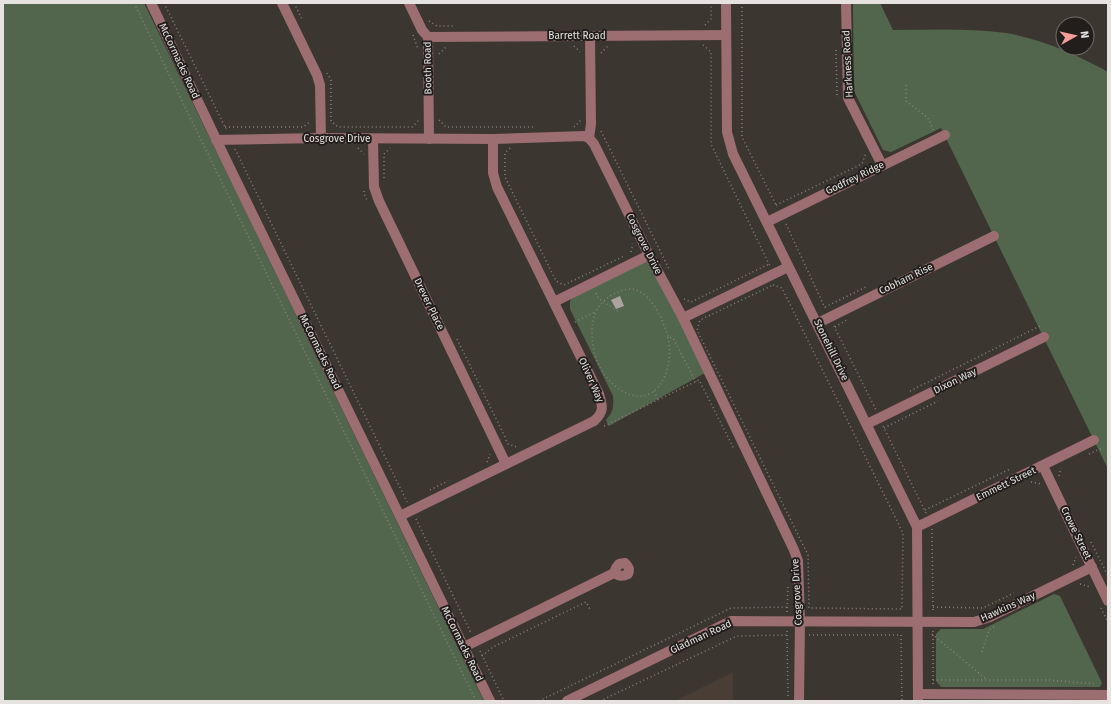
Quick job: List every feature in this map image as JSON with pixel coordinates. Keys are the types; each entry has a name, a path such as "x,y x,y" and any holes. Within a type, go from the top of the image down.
{"street":[{"name":"McCormacks Road","path":"151,3 216,140 490,701"},
{"path":"282,3 317,75 320,85 321,138"},
{"name":"Booth Road","path":"409,3 422,30 428,37 429,139"},
{"name":"Stonehill Drive","path":"726,3 727,132 733,154 918,527 918,697"},
{"name":"Harkness Road","path":"846,3 848,98 882,165"},
{"name":"Barrett Road","path":"428,37 726,35"},
{"path":"589,138 591,124 590,36"},
{"name":"Cosgrove Drive","path":"216,140 321,138 493,139 584,136 589,138 594,144 649,255 683,318 794,550 798,562 800,621 799,701"},
{"name":"Godfrey Ridge","path":"767,222 941,137"},
{"name":"Drever Place","path":"373,139 374,187 379,201 506,464"},
{"name":"Oliver Way","path":"400,516 594,421 600,415 602,406 599,394 497,187 493,174 493,139"},
{"name":"Cobham Rise","path":"818,323 994,236"},
{"path":"554,302 649,255"},
{"path":"683,318 788,266"},
{"name":"Dixon Way","path":"867,424 1044,338"},
{"name":"Emmett Street","path":"918,527 1094,440"},
{"name":"Crowe Street","path":"1044,466 1108,601"},
{"name":"Hawkins Way","path":"918,623 974,622 982,620 1092,567"},
{"path":"464,647 614,573"},
{"name":"Gladman Road","path":"567,701 732,621 918,623"},
{"path":"918,697 933,694 1108,695"}],"path":[{"path":"134,3 476,701"},
{"path":"164,3 504,701"},
{"path":"294,3 304,24"},
{"path":"742,3 742,137 781,214 825,307"},
{"path":"429,21 437,26 462,26"},
{"path":"439,60 439,53 445,47 448,48 447,26"},
{"path":"410,29 419,53"},
{"path":"574,46 580,53 580,56"},
{"path":"601,55 601,53 608,46"},
{"path":"836,49 836,96 840,102"},
{"path":"327,73 331,80 332,121 338,128 412,127 419,121 419,119"},
{"path":"906,85 906,100 928,118 941,137"},
{"path":"574,127 580,121 580,114"},
{"path":"225,128 303,127 311,121 311,117"},
{"path":"439,118 439,120 446,127 538,127"},
{"path":"600,130 670,271"},
{"path":"512,147 505,153 505,177 556,281 564,285 624,255"},
{"path":"358,148 364,154 364,158"},
{"path":"384,182 384,154 391,148"},
{"path":"776,205 862,164 866,153"},
{"path":"493,159 505,158"},
{"path":"364,187 364,194 371,208"},
{"path":"631,252 633,243 631,237 638,233"},
{"path":"591,284 598,298 619,312"},
{"path":"773,285 782,288 903,533 902,608 809,608 808,555 697,330 700,320 773,285"},
{"path":"630,289 639,291 657,309 665,327 670,347 666,374 663,382 654,391 642,396 630,396 620,390 604,375 595,353 592,330 596,311 603,301 618,292 630,289"},
{"path":"684,299 691,302 695,300"},
{"path":"566,327 596,311"},
{"path":"909,391 1040,326"},
{"path":"835,327 875,409"},
{"path":"456,336 508,444 517,447 521,445 526,454"},
{"path":"668,337 673,338 696,382"},
{"path":"601,427 700,380 736,453"},
{"path":"654,391 658,400"},
{"path":"884,428 925,511"},
{"path":"482,464 488,462 490,453 488,448 506,440"},
{"path":"1088,455 1102,448"},
{"path":"1059,477 1061,467"},
{"path":"426,492 451,479"},
{"path":"1031,482 1040,483 1041,485"},
{"path":"933,531 933,694"},
{"path":"1090,540 1108,576"},
{"path":"1070,567 1072,566 1076,557"},
{"path":"788,581 788,701"},
{"path":"933,607 983,608 1019,591"},
{"path":"482,656 493,648 586,602 591,611"},
{"path":"982,652 989,630 995,626"},
{"path":"932,634 988,680"},
{"path":"600,701 737,636 788,635"},
{"path":"809,635 901,635 902,701"},
{"path":"934,680 1049,680 1101,684"}],"shaded area":[{"path":"733,672 733,701 675,701"}],"green space":[{"path":"3,3 144,3 484,701 3,701"},
{"path":"853,3 880,3 893,30 963,30 1006,33 1046,43 1055,47 1055,56 1077,56 1108,72 1108,469 941,128 891,152 883,150 854,91"},
{"path":"641,262 648,262 654,266 705,373 609,426 606,420 612,409 613,396 570,309 570,301 572,298"},
{"path":"1054,594 1060,596 1102,683 1100,687 941,687 936,681 936,634 941,629 983,629"}],"building":[{"path":"620,296 624,306 616,309 611,300"}]}
